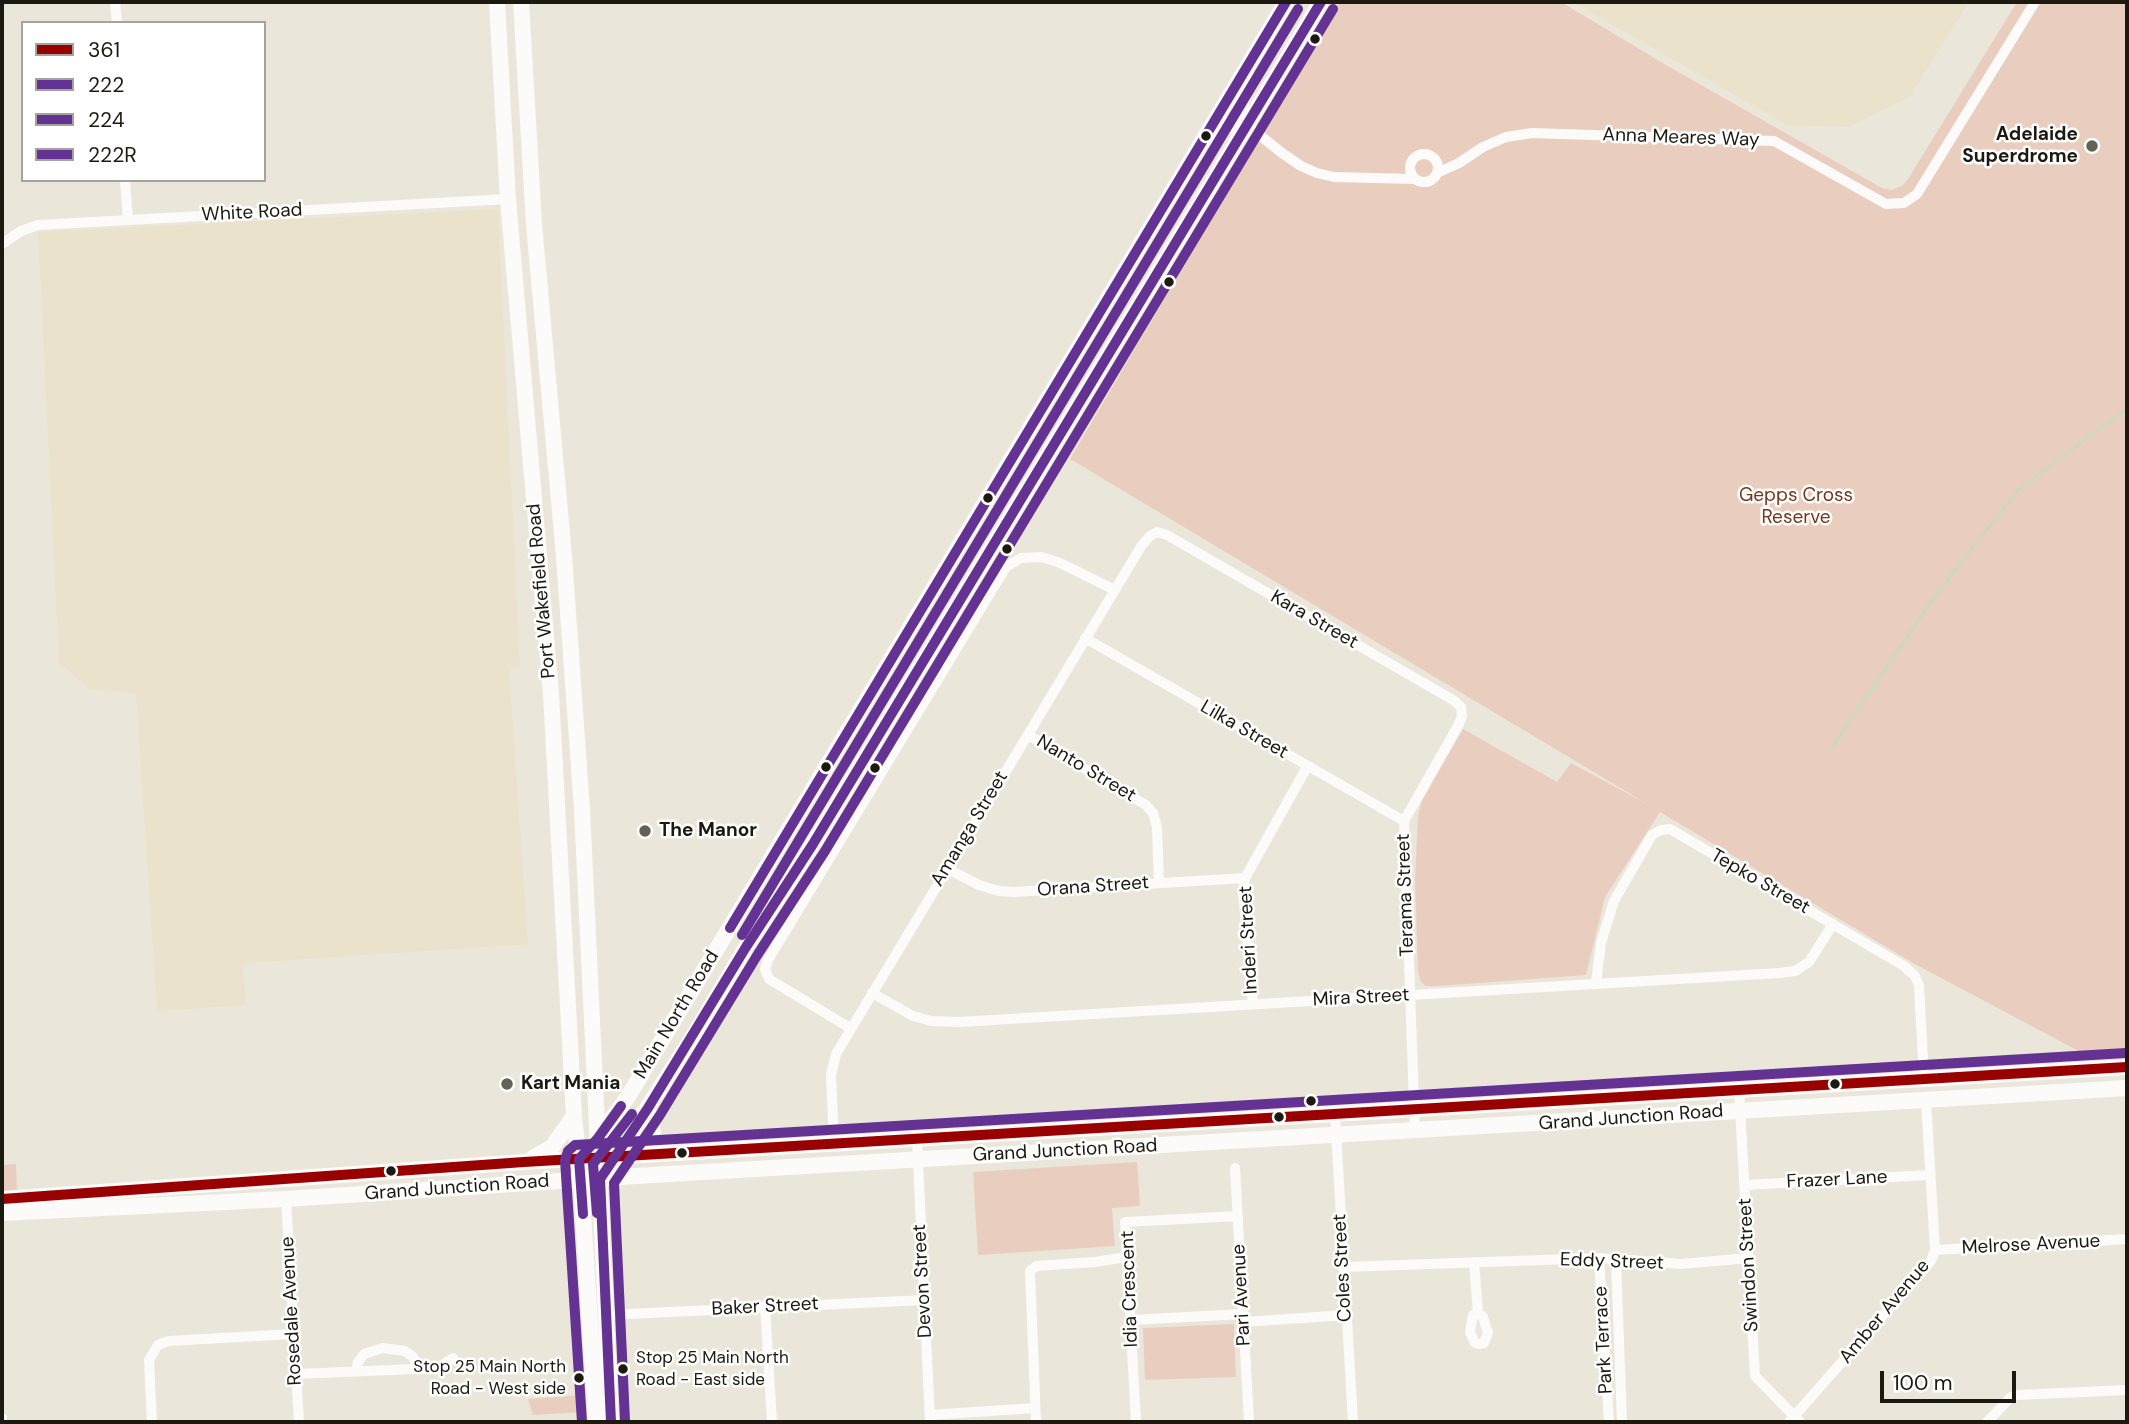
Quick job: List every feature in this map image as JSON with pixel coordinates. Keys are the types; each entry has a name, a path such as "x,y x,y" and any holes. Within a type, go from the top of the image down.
{"highway":[{"name":"Port Wakefield Road","path":"497,2 508,199 551,694 574,1116 581,1180"},
{"name":"Port Wakefield Road","path":"521,2 534,225 564,556 587,901 600,1179"},
{"name":"Main North Road","path":"579,1159 629,1095 1286,2"},
{"name":"Main North Road","path":"600,1179 648,1108 746,947 820,834 1321,2"},
{"path":"1247,125 1241,116 1240,107 1250,64"},
{"path":"1203,139 1231,124 1247,125"},
{"path":"530,157 523,187 519,193 508,199 534,225"},
{"path":"539,557 564,556"},
{"path":"563,902 587,901"},
{"path":"726,934 746,947"},
{"name":"Grand Junction Road","path":"2,1199 599,1157 2127,1067"},
{"path":"596,1087 607,1095 629,1095"},
{"name":"Grand Junction Road","path":"2,1213 286,1199 2127,1088"},
{"path":"648,1108 655,1142 673,1153"},
{"path":"524,1162 540,1156 552,1147 574,1116"},
{"path":"821,1166 834,1143 851,1164"},
{"path":"600,1179 611,1422"},
{"path":"285,1180 286,1199"},
{"path":"581,1180 596,1422"}],"street":[{"path":"116,2 117,21"},
{"name":"Anna Meares Way","path":"1436,167 1459,163 1483,147 1506,137 1532,133 1774,141 1886,204 1904,203 1917,194 2035,2"},
{"path":"1247,125 1301,166 1334,177 1391,177 1427,181 1436,167 1430,156 1422,154 1391,177"},
{"path":"1410,165 1415,179"},
{"path":"125,182 128,220"},
{"name":"White Road","path":"2,244 21,231 37,225 508,199"},
{"name":"Amanga Street","path":"834,1143 831,1075 836,1054 1142,545 1157,533"},
{"name":"Kara Street","path":"1157,533 1167,535 1453,700 1461,707 1462,716"},
{"path":"850,1028 769,979 765,969 768,960 1006,567 1021,558 1041,557 1058,562 1115,590"},
{"name":"Lilka Street","path":"1086,638 1404,821"},
{"name":"Terama Street","path":"1415,1131 1404,821 1462,716"},
{"name":"Nanto Street","path":"1028,735 1146,805 1153,813 1157,827 1159,883"},
{"name":"Inderi Street","path":"1253,1004 1243,892 1245,878 1307,767"},
{"name":"Tepko Street","path":"1596,983 1601,943 1614,901 1652,835 1670,829 1905,966 1915,976 1920,996 1924,1079"},
{"name":"Orana Street","path":"946,868 979,885 1014,892 1245,878"},
{"name":"Mira Street","path":"872,993 914,1016 931,1021 959,1022 1795,971 1809,962 1833,924"},
{"name":"Swindon Street","path":"1739,1090 1755,1376 1794,1420"},
{"name":"Amber Avenue","path":"1794,1420 1930,1261 1935,1250 1926,1100"},
{"name":"Coles Street","path":"1335,1114 1353,1422"},
{"name":"Devon Street","path":"917,1139 930,1419"},
{"name":"Pari Avenue","path":"1235,1168 1249,1422"},
{"name":"Frazer Lane","path":"1745,1185 1929,1175"},
{"name":"Rosedale Avenue","path":"286,1199 299,1422"},
{"name":"Idia Crescent","path":"1136,1422 1125,1223 1238,1216"},
{"name":"Melrose Avenue","path":"1935,1250 2127,1239"},
{"path":"1036,1422 1030,1271 1036,1266 1126,1257"},
{"name":"Eddy Street","path":"1343,1267 1599,1258 1681,1264 1749,1258"},
{"name":"Park Terrace","path":"1599,1258 1609,1422"},
{"name":"Park Terrace","path":"1616,1260 1622,1422"},
{"path":"1474,1262 1478,1313"},
{"name":"Baker Street","path":"606,1315 924,1300"},
{"path":"765,1306 772,1422"},
{"path":"1131,1321 1346,1315"},
{"path":"152,1422 149,1360 158,1345 168,1341 293,1334"},
{"path":"356,1371 364,1354 383,1348 405,1350 413,1357 418,1368"},
{"path":"296,1374 438,1368 453,1358"},
{"path":"1987,1422 2011,1397 2017,1395 2127,1390"},
{"path":"930,1419 1035,1408"}],"shaded area":[{"path":"1572,2 1969,2 1910,97 1848,127 1787,125"},
{"path":"498,209 520,668 509,668 528,944 243,963 246,1005 157,1011 136,693 89,689 59,662 38,232"}],"green space":[{"name":"Gepps Cross Reserve","path":"1339,2 1561,2 1882,188 1892,190 1902,186 1908,179 2017,2 2127,2 2127,1054 2088,1056 1913,963 1660,812 1605,897 1586,975 1439,986 1426,986 1421,982 1418,971 1415,881 1418,815 1422,801 1463,729 1557,782 1571,763 1649,805 1070,459"},
{"path":"1137,1162 1140,1206 1112,1208 1115,1246 978,1255 973,1172"},
{"path":"16,1164 17,1192 2,1193 2,1165"},
{"path":"1234,1324 1236,1377 1145,1380 1143,1328"},
{"path":"583,1395 584,1412 533,1415 528,1399"}],"waterway":[{"path":"1830,750 1935,596 2017,491 2127,408"}],"transit line":[{"name":"222","path":"730,928 1286,2"},
{"name":"222","path":"611,1422 600,1179 648,1108 746,947 813,844 1321,2"},
{"name":"224","path":"742,935 1298,9"},
{"name":"224","path":"625,1421 614,1183 660,1115 758,954 825,851 1333,9"},
{"name":"222R","path":"582,1422 565,1160 568,1151 575,1145 2126,1053"},
{"name":"361","path":"2,1199 524,1162 2127,1067"},
{"name":"222","path":"583,1214 579,1159 621,1106"},
{"name":"224","path":"597,1213 593,1164 632,1114"}],"place":[{"name":"Adelaide Superdrome","path":"2092,146"},
{"name":"The Manor","path":"645,831"},
{"name":"Kart Mania","path":"507,1084"},
{"name":"Stop 25 Main North Road - East side","path":"623,1369"},
{"name":"Stop 25 Main North Road - West side","path":"579,1378"}]}
